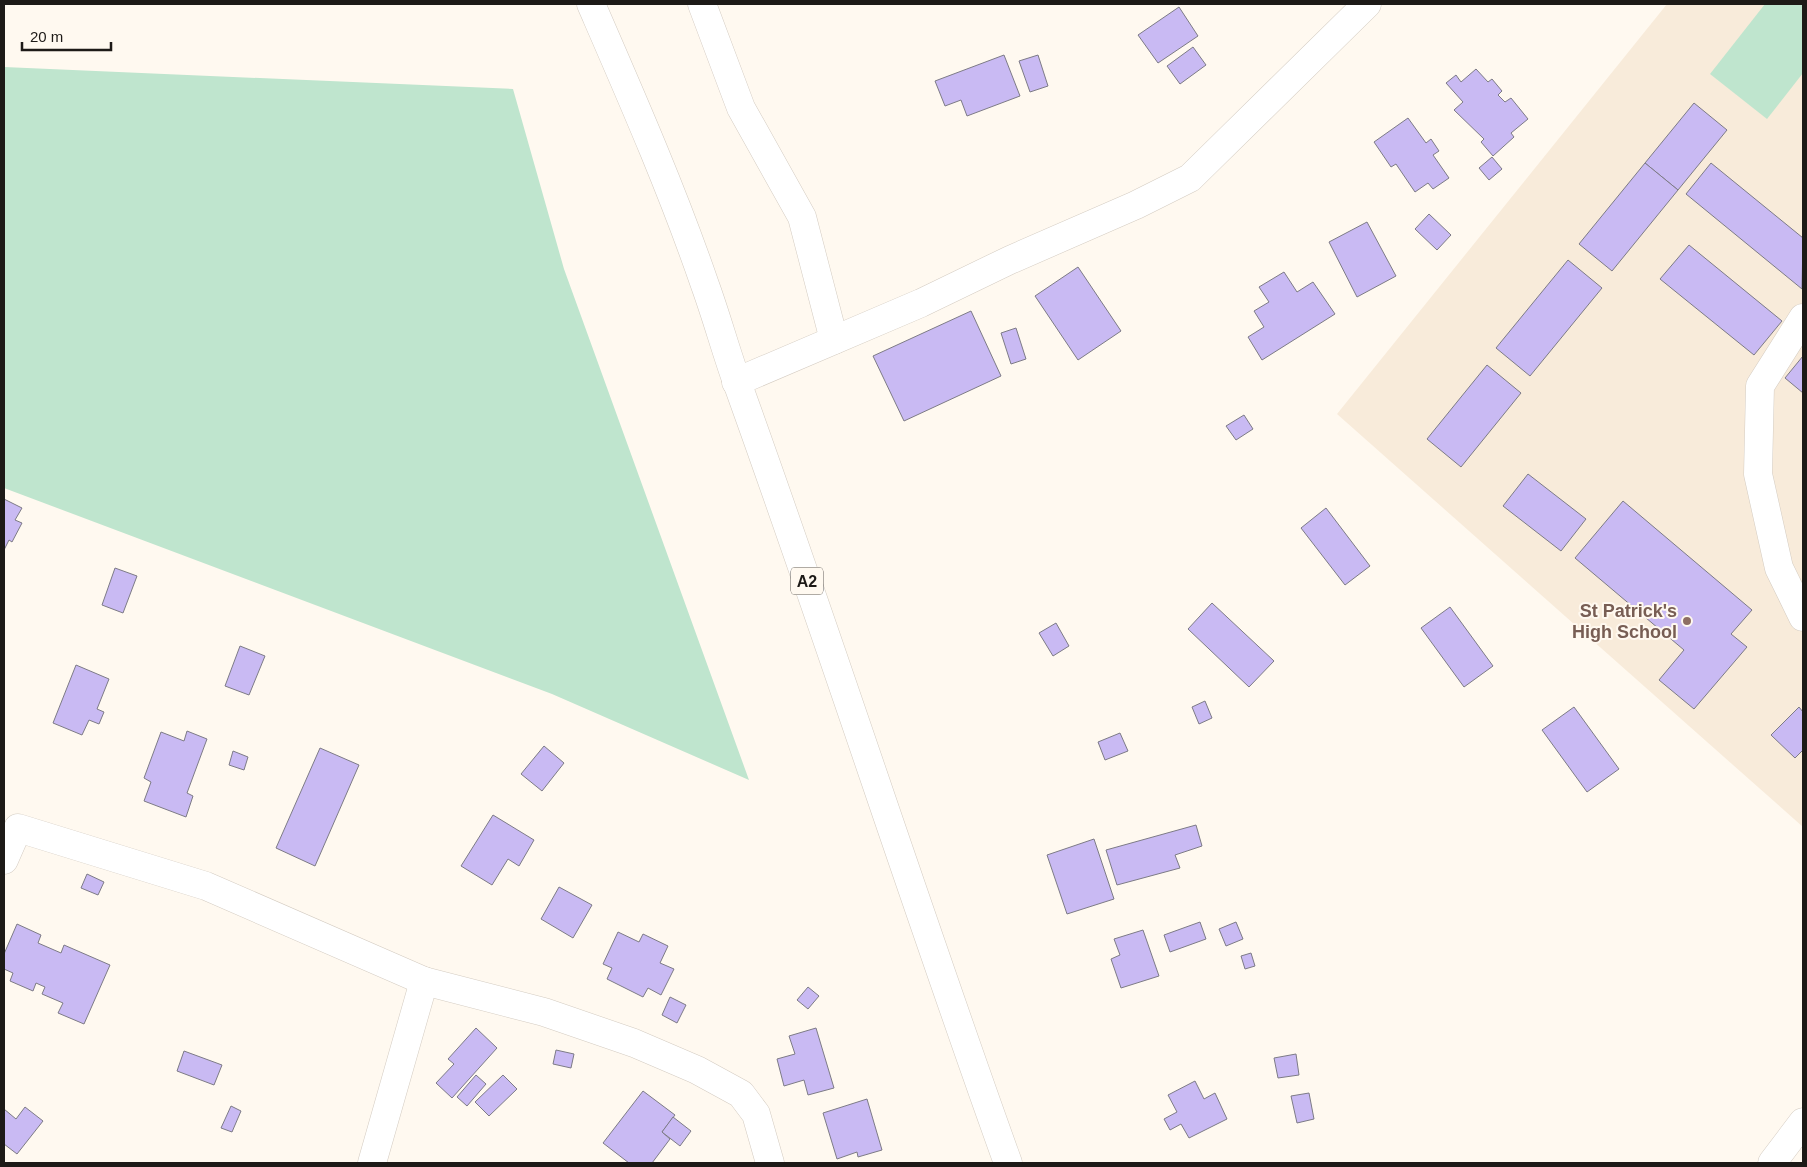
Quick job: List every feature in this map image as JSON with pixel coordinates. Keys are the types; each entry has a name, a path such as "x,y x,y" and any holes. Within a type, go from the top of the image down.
{"street":[{"name":"A2","path":"591,4 641,119 705,284 736,382 772,478 931,949 1008,1163"},
{"path":"702,4 742,108 802,217 834,340"},
{"path":"736,382 921,303 1010,260 1136,205 1190,178 1367,4"},
{"path":"1803,318 1760,386 1758,474 1779,568 1803,617"},
{"path":"4,860 18,828 206,886 424,981 544,1012 634,1043 697,1070 741,1094 756,1114 770,1163"},
{"path":"372,1163 424,981"},
{"path":"1772,1163 1803,1122"}],"shaded area":[{"name":"St Patrick's High School","path":"1667,4 1803,4 1803,827 1337,414"}],"green space":[{"path":"1765,4 1803,4 1803,73 1767,119 1710,74"},
{"path":"4,67 513,89 564,269 749,780 552,694 4,488"}],"building":[{"path":"1179,7 1198,36 1158,63 1138,35"},
{"path":"1193,47 1206,65 1180,84 1167,66"},
{"path":"1004,55 1020,96 967,116 961,100 945,106 935,81"},
{"path":"1038,55 1048,86 1030,92 1019,61"},
{"path":"1476,69 1488,82 1492,79 1502,91 1498,95 1505,102 1511,98 1528,119 1511,133 1514,137 1493,156 1481,142 1484,139 1454,110 1463,102 1446,83 1456,75 1461,82"},
{"path":"1694,103 1727,130 1678,190 1645,163"},
{"path":"1408,118 1426,143 1431,139 1439,151 1433,155 1449,178 1433,189 1428,183 1415,192 1396,164 1391,167 1374,142"},
{"path":"1492,157 1502,169 1489,180 1479,168"},
{"path":"1645,163 1678,190 1612,271 1579,244"},
{"path":"1711,163 1803,238 1802,289 1686,194"},
{"path":"1429,214 1451,235 1437,250 1415,229"},
{"path":"1367,222 1396,276 1357,297 1329,242"},
{"path":"1689,245 1782,321 1754,355 1660,279"},
{"path":"1568,260 1602,288 1530,376 1496,348"},
{"path":"1078,267 1121,331 1078,360 1035,296"},
{"path":"1284,272 1297,292 1313,282 1335,314 1262,360 1248,337 1264,327 1254,311 1269,302 1259,287"},
{"path":"971,311 1001,376 904,421 873,356"},
{"path":"1016,328 1026,359 1011,364 1001,333"},
{"path":"1803,356 1803,393 1785,378"},
{"path":"1487,365 1521,393 1461,467 1427,439"},
{"path":"1244,415 1253,429 1236,440 1226,426"},
{"path":"1528,474 1586,519 1561,551 1503,506"},
{"path":"4,499 22,508 15,520 22,523 12,542 9,540 4,550"},
{"path":"1623,501 1752,610 1731,634 1747,647 1694,709 1659,680 1684,650 1575,558"},
{"path":"1326,508 1370,566 1345,585 1301,528"},
{"path":"115,568 137,576 123,613 102,605"},
{"path":"1212,603 1274,661 1249,687 1188,629"},
{"path":"1450,607 1493,666 1464,687 1421,628"},
{"path":"1056,623 1069,646 1053,656 1039,633"},
{"path":"240,646 265,656 249,695 225,686"},
{"path":"76,665 109,679 97,709 104,712 99,724 89,720 82,735 53,723"},
{"path":"1205,701 1212,718 1199,724 1192,707"},
{"path":"1574,707 1619,769 1587,792 1542,730"},
{"path":"1799,707 1803,712 1803,750 1795,758 1771,735"},
{"path":"187,731 207,739 187,793 193,796 186,817 144,801 151,782 144,778 161,732 184,741"},
{"path":"1120,733 1128,751 1105,760 1098,742"},
{"path":"544,746 564,763 542,791 521,774"},
{"path":"320,748 359,765 315,866 276,848"},
{"path":"233,751 248,757 244,770 229,765"},
{"path":"493,815 534,840 519,866 508,859 492,885 461,866"},
{"path":"1196,825 1202,846 1175,855 1180,868 1117,885 1106,850"},
{"path":"1094,839 1114,899 1067,914 1047,855"},
{"path":"87,874 104,882 98,895 81,888"},
{"path":"559,887 592,905 573,938 541,919"},
{"path":"1200,922 1206,939 1170,952 1164,935"},
{"path":"1236,922 1243,939 1226,946 1219,929"},
{"path":"17,924 41,935 38,943 61,953 64,945 110,965 84,1024 58,1013 63,1003 42,994 45,987 36,983 33,991 10,981 13,973 4,969 4,954"},
{"path":"1143,930 1159,976 1121,988 1111,959 1120,955 1114,939"},
{"path":"618,932 639,942 643,934 668,946 660,963 674,969 661,995 648,988 643,997 607,979 612,968 603,964"},
{"path":"1251,953 1255,966 1245,969 1241,956"},
{"path":"808,987 819,996 808,1009 797,1000"},
{"path":"670,997 686,1005 677,1023 662,1015"},
{"path":"476,1028 497,1048 452,1098 436,1083 454,1064 448,1059"},
{"path":"816,1028 834,1088 808,1095 804,1080 784,1086 777,1059 795,1054 789,1036"},
{"path":"556,1050 574,1054 571,1068 553,1064"},
{"path":"184,1051 222,1065 214,1085 177,1071"},
{"path":"1296,1054 1299,1075 1278,1078 1274,1058"},
{"path":"476,1075 486,1084 467,1106 457,1097"},
{"path":"503,1075 517,1089 489,1116 475,1102"},
{"path":"1195,1081 1204,1099 1215,1093 1227,1119 1189,1138 1181,1124 1170,1130 1164,1119 1177,1112 1168,1095"},
{"path":"643,1091 675,1115 662,1132 670,1139 652,1163 629,1163 603,1143"},
{"path":"1309,1093 1314,1119 1297,1123 1291,1096"},
{"path":"867,1099 882,1150 858,1157 857,1152 837,1159 823,1113"},
{"path":"231,1106 241,1111 232,1132 221,1128"},
{"path":"25,1107 43,1121 17,1154 4,1144 4,1109 16,1119"},
{"path":"673,1117 691,1131 680,1146 662,1132"}],"place":[{"name":"St Patrick's High School","path":"1687,621"}]}
